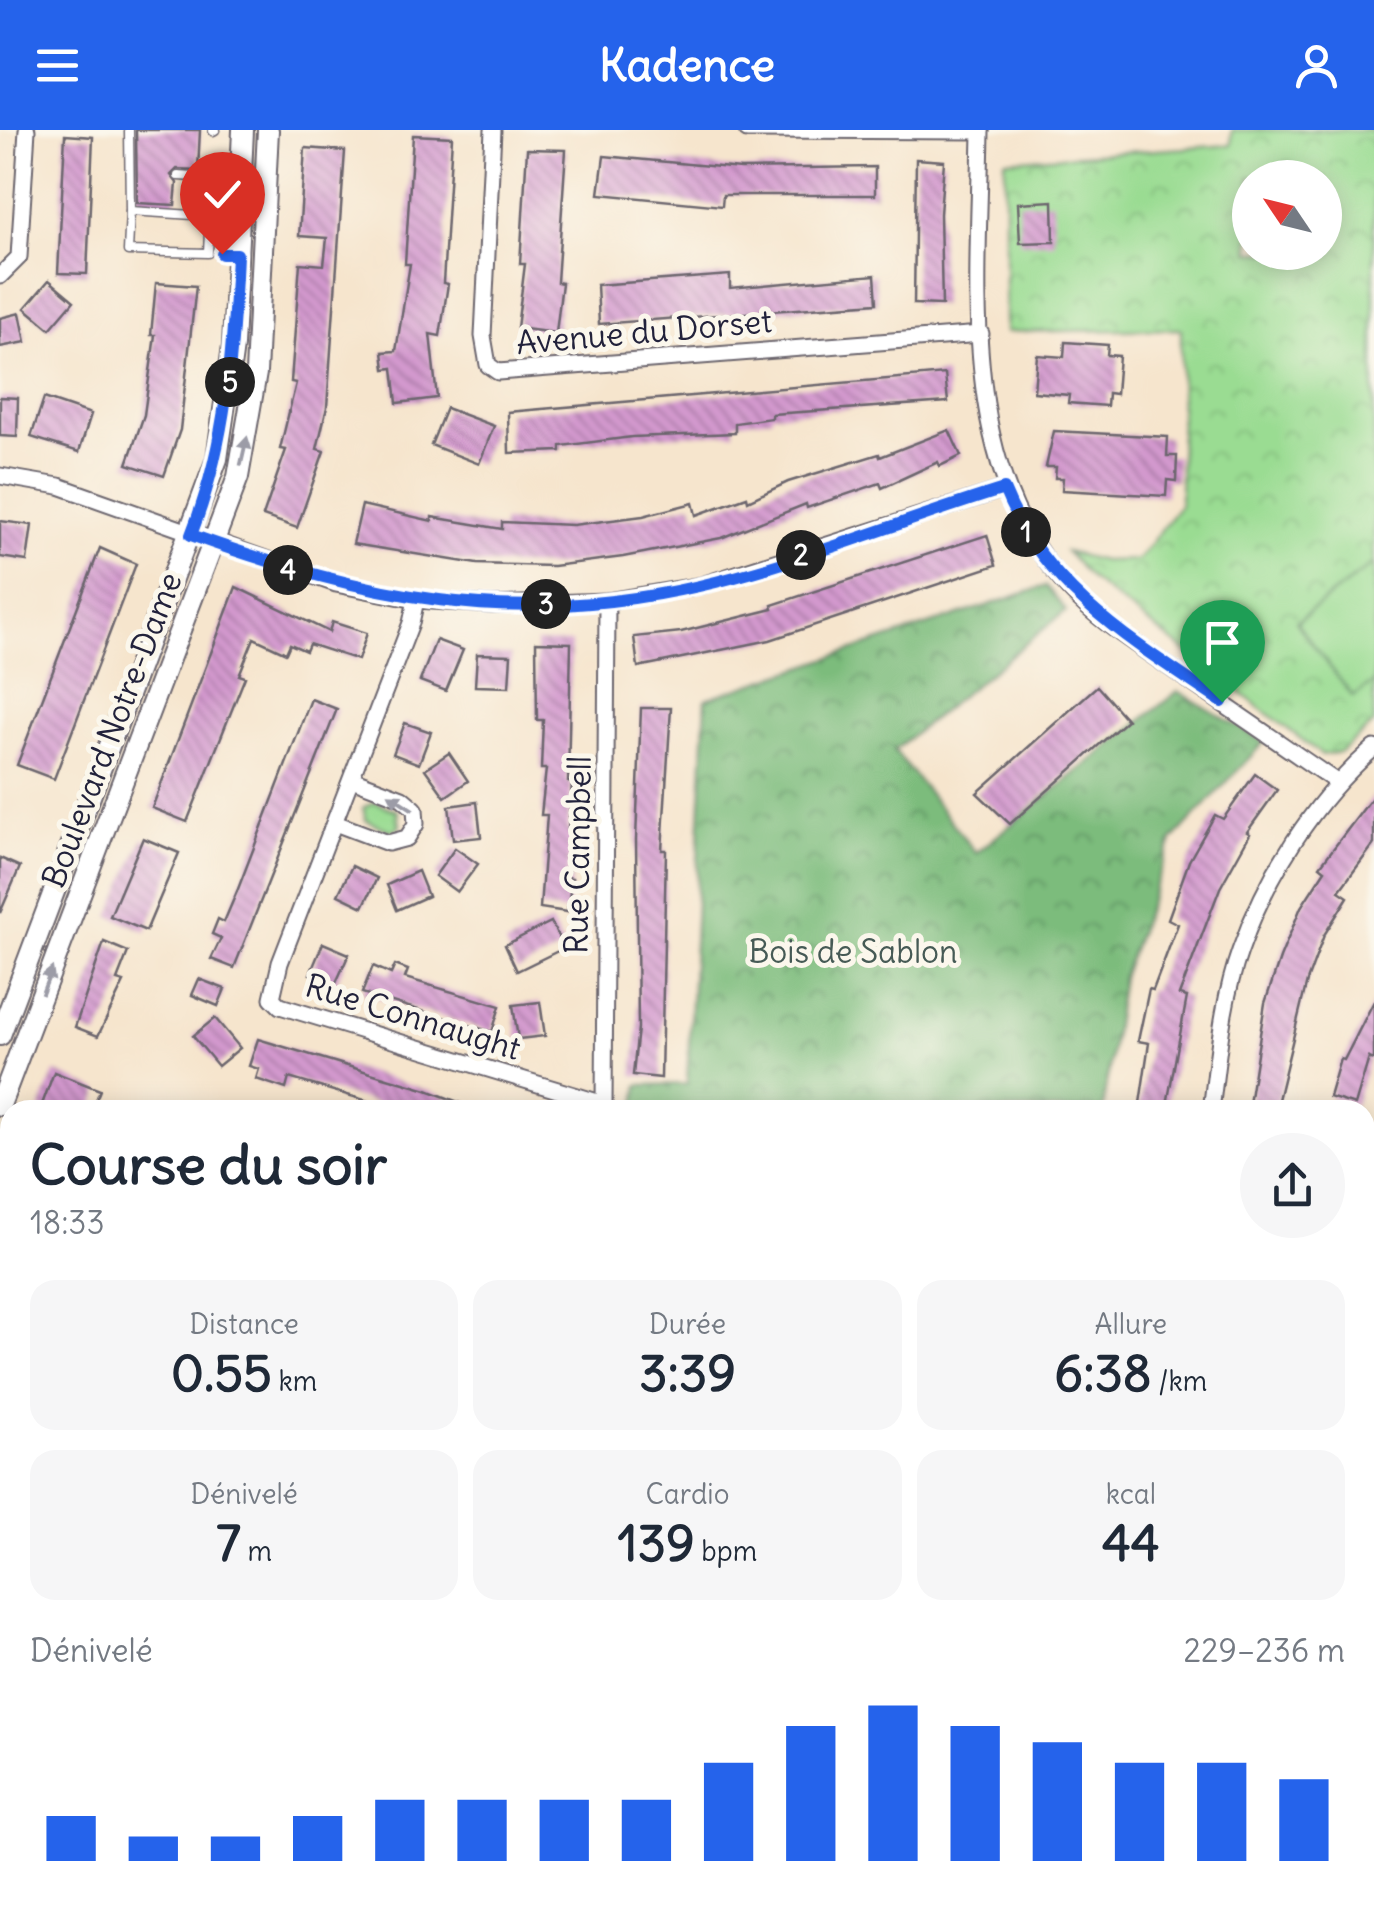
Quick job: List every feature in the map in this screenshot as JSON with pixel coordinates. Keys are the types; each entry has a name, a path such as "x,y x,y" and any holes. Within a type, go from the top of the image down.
{"street":[{"path":"0,276 19,256 27,130"},
{"name":"Boulevard Notre-Dame","path":"0,1035 217,459 227,406 243,130"},
{"name":"Boulevard Notre-Dame","path":"2,1100 216,544 238,477 254,401 268,130"},
{"name":"Avenue du Dorset","path":"493,130 483,336 488,365 498,372 981,334"},
{"path":"748,130 981,131 981,334 990,436 1004,489 1043,558 1083,603 1335,781"},
{"path":"0,476 60,486 336,584 416,600 492,605 607,601 702,585 1004,489"},
{"name":"Rue Connaught","path":"416,600 280,963 272,998 280,1006 582,1100"},
{"name":"Rue Campbell","path":"604,1100 607,601"},
{"path":"1212,1100 1240,951 1276,872 1335,781 1374,748"},
{"path":"335,823 388,843 407,838 416,824 415,809 402,798 352,779"}],"lane":[{"path":"129,130 128,251 237,254"},
{"path":"178,176 212,178 208,253"},
{"path":"211,191 264,194"},
{"path":"130,212 210,216"}],"green space":[{"path":"1232,130 1374,130 1374,723 1341,752 1322,755 1092,580 1066,552 1103,561 1138,560 1180,505 1181,329 1005,332 1005,160 1231,145"},
{"path":"1374,563 1374,682 1353,697 1296,622"},
{"name":"Bois de Sablon","path":"1046,586 1066,611 894,750 976,853 1178,691 1264,742 1172,841 1122,977 1104,1100 637,1100 639,1085 687,1084 706,699"},
{"path":"375,802 398,811 400,826 391,831 366,820 363,808"}],"building":[{"path":"136,130 200,130 198,170 177,169 171,175 177,183 175,205 137,203"},
{"path":"65,135 93,137 87,274 58,273"},
{"path":"413,135 452,137 443,283 448,284 440,336 430,334 437,398 397,403 393,368 385,369 383,352 396,351 410,264 405,264"},
{"path":"305,148 345,151 327,407 317,449 324,451 297,528 263,516 286,450 280,449 296,383 291,382 300,263 324,265 327,238 299,236"},
{"path":"527,149 566,150 557,282 562,283 556,333 517,328 525,264 520,264"},
{"path":"604,156 741,169 875,167 875,195 723,195 722,206 599,194"},
{"path":"916,159 944,161 940,214 942,305 914,304"},
{"path":"1053,201 1054,242 1020,243 1018,203"},
{"path":"730,275 730,288 875,275 877,303 599,324 597,285"},
{"path":"49,280 74,301 50,329 25,308"},
{"path":"156,283 196,286 180,430 164,476 127,464 144,415 155,335 151,335"},
{"path":"20,313 26,342 0,347 0,318"},
{"path":"1065,342 1108,345 1107,355 1119,356 1116,394 1108,393 1107,406 1068,403 1069,395 1034,392 1037,355 1064,357"},
{"path":"945,374 948,402 772,414 772,418 735,423 735,433 632,437 561,446 561,451 509,453 508,412"},
{"path":"0,397 18,398 17,437 0,436"},
{"path":"44,398 91,414 79,452 31,437"},
{"path":"446,408 494,426 479,464 431,445"},
{"path":"949,430 961,456 940,466 938,462 882,488 880,483 807,508 806,504 721,538 623,557 553,566 477,564 353,544 362,505 432,521 432,517 502,529 502,522 573,525 643,516 693,503 696,515 747,497 748,501 788,482 879,454 880,457"},
{"path":"1054,431 1168,437 1167,456 1177,456 1176,481 1167,480 1166,496 1062,490 1063,478 1055,478 1056,467 1046,467"},
{"path":"0,521 32,525 27,561 0,557"},
{"path":"987,535 996,565 770,640 638,667 634,637 681,632 773,609 772,605"},
{"path":"100,548 136,564 54,779 17,765"},
{"path":"236,587 329,632 332,622 367,633 358,660 309,644 306,651 290,644 286,653 254,638 239,675 245,677 187,822 152,808"},
{"path":"436,640 463,650 446,691 420,681"},
{"path":"536,642 571,643 568,782 572,783 568,830 572,830 567,877 572,878 567,912 540,908 547,815 541,815 546,769 541,769 543,720 537,720"},
{"path":"477,654 511,655 509,687 475,686"},
{"path":"1097,686 1127,720 1010,824 977,793"},
{"path":"311,699 337,709 234,968 211,959 221,938 212,934 218,919 224,922 238,889"},
{"path":"641,708 671,708 662,850 666,850 661,1078 633,1075 638,1028 636,840"},
{"path":"405,723 431,732 419,764 393,754"},
{"path":"449,753 468,781 445,797 425,769"},
{"path":"1255,774 1277,790 1247,832 1250,834 1220,888 1179,995 1187,997 1168,1100 1140,1100 1149,1043 1138,1041 1149,989 1153,990 1178,924 1168,919 1189,861 1215,815 1223,819"},
{"path":"1374,795 1374,844 1339,891 1348,897 1324,935 1307,981 1278,1100 1250,1100 1265,1003 1301,907 1325,870 1320,866"},
{"path":"477,802 481,837 453,840 449,806"},
{"path":"143,838 179,853 146,931 110,916"},
{"path":"455,848 478,864 457,892 435,876"},
{"path":"0,858 20,867 0,913"},
{"path":"352,866 377,878 363,907 338,895"},
{"path":"418,871 428,896 397,910 387,885"},
{"path":"551,922 564,948 517,971 505,945"},
{"path":"104,942 128,952 117,980 124,982 98,1036 75,1027"},
{"path":"323,943 349,954 335,985 310,974"},
{"path":"395,965 408,970 405,978 500,1006 492,1032 362,993 373,966 391,974"},
{"path":"199,979 225,989 218,1006 192,995"},
{"path":"1374,1001 1374,1060 1369,1058 1356,1100 1329,1097 1340,1059 1344,1060"},
{"path":"540,1002 545,1036 518,1039 513,1005"},
{"path":"215,1018 240,1048 218,1066 193,1036"},
{"path":"258,1039 453,1100 365,1100 289,1078 286,1089 256,1079 259,1069 249,1066"},
{"path":"54,1072 100,1090 96,1100 44,1100"}],"route":[{"path":"222,254 237,254 227,406 217,459 191,535 336,584 406,598 492,605 607,601 702,585 1004,489 1043,558 1070,591 1114,628 1222,702"}]}
